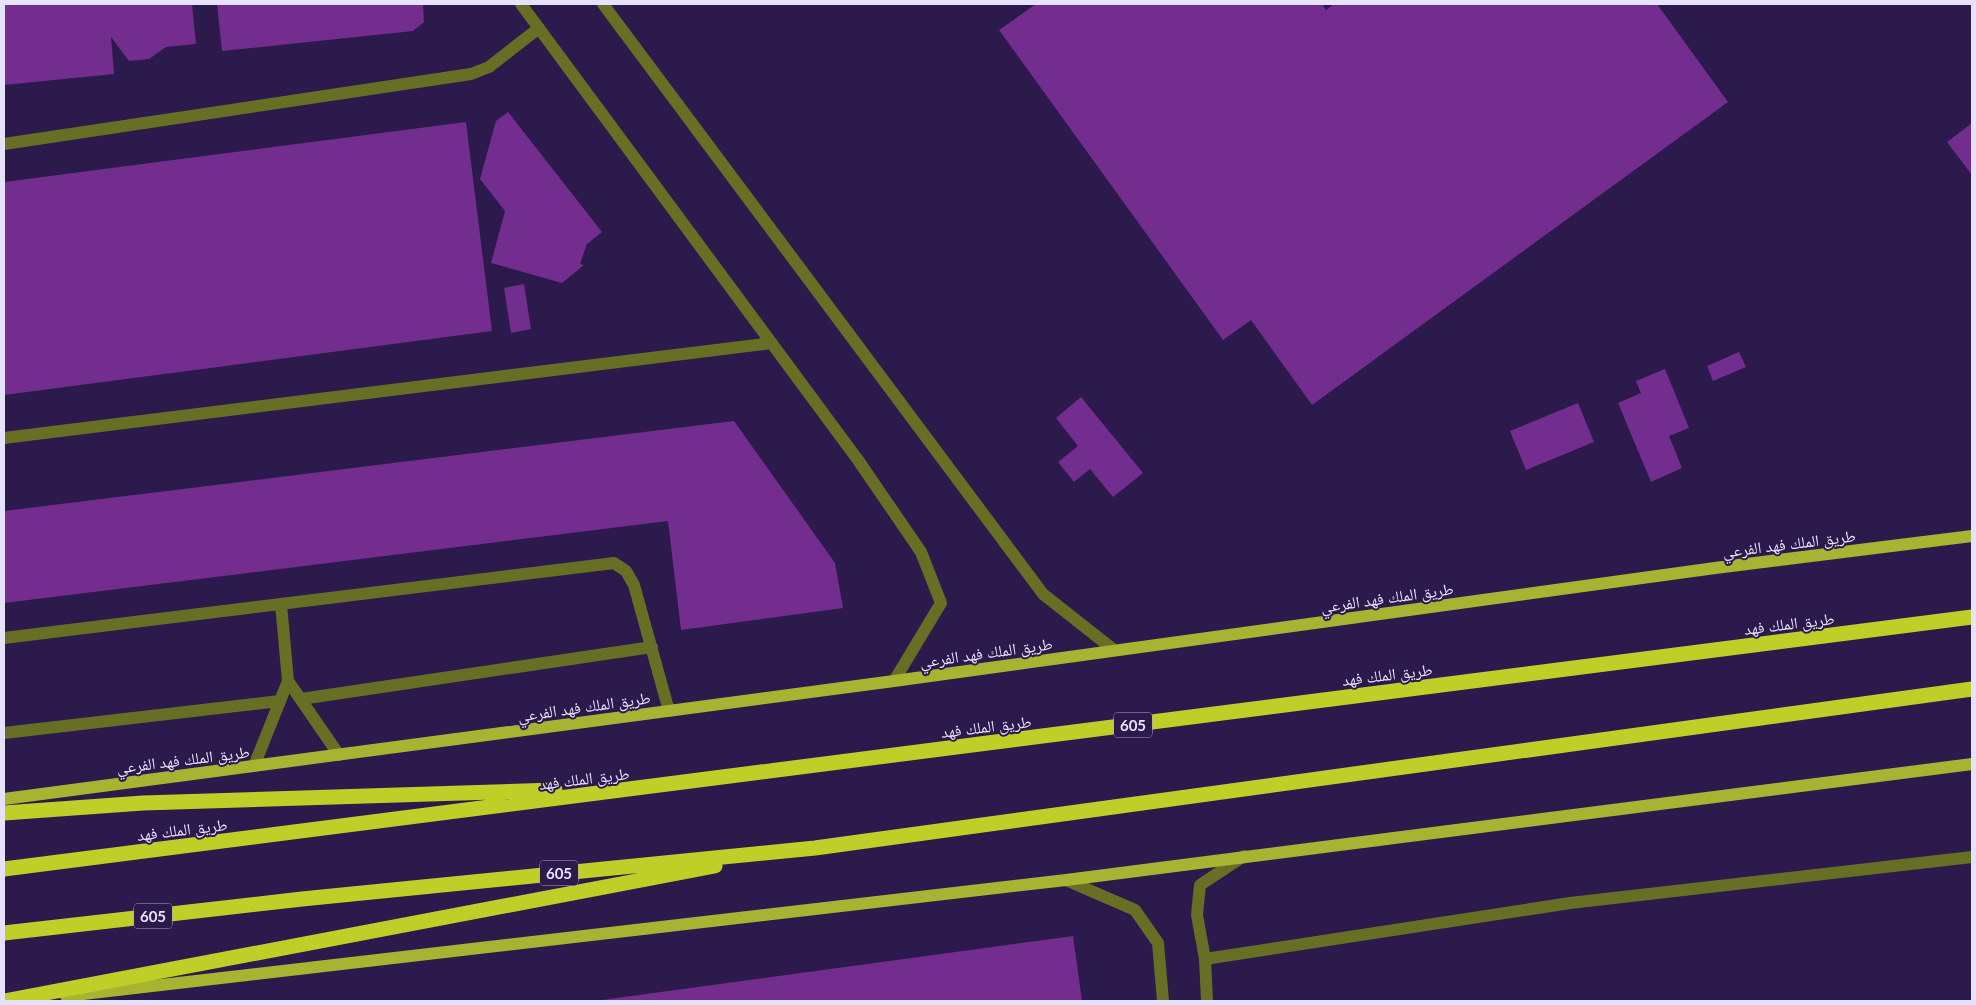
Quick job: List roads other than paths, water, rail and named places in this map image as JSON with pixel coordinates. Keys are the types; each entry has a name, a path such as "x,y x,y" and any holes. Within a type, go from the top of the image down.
{"highway":[{"name":"طريق الملك فهد","path":"4,869 1972,618"},
{"name":"605","path":"4,933 302,899 815,848 1972,689"},
{"path":"4,814 143,803 646,787"},
{"path":"4,1001 815,848"}],"main road":[{"name":"طريق الملك فهد الفرعي","path":"4,799 894,681 1706,569 1972,536"},
{"path":"19,1001 1066,880 1972,764"}],"street":[{"path":"522,4 858,460 920,552 941,603 894,681"},
{"path":"604,4 1043,594 1114,650"},
{"path":"4,144 471,74 489,67 539,28"},
{"path":"4,438 772,343"},
{"path":"4,638 614,563 626,571 634,585 669,711"},
{"path":"254,766 288,681 280,604"},
{"path":"300,699 652,647"},
{"path":"288,681 339,755"},
{"path":"4,733 280,701"},
{"path":"1208,1001 1205,959 1197,915 1200,885 1246,856"},
{"path":"1205,959 1570,903 1972,857"},
{"path":"1066,880 1135,910 1158,943 1163,1001"}]}
